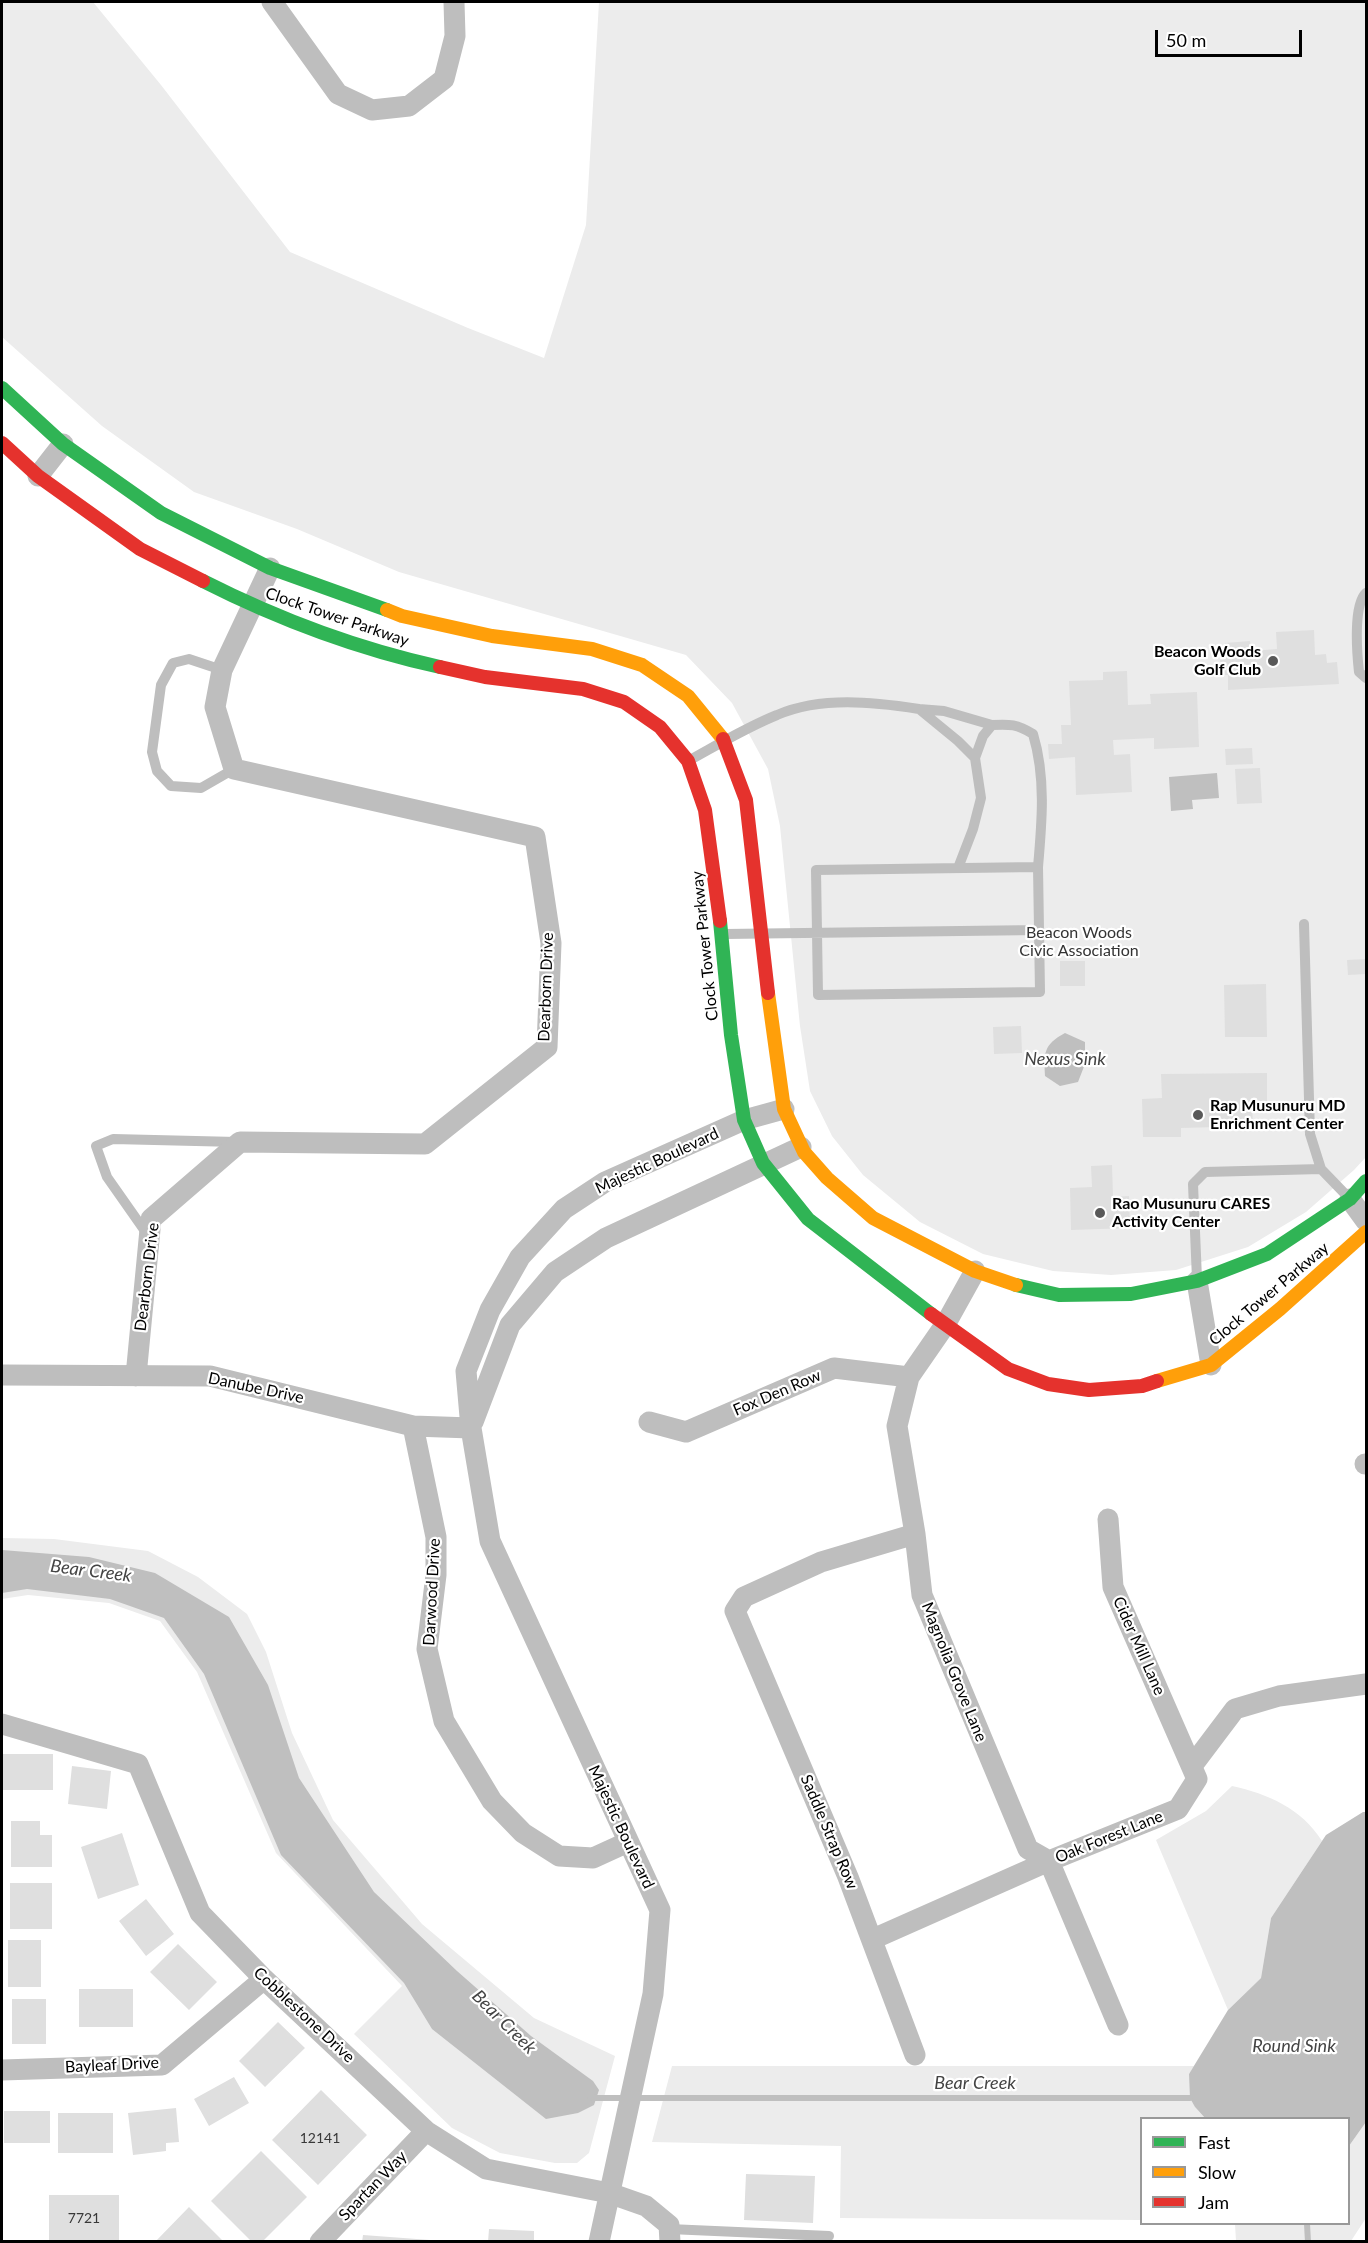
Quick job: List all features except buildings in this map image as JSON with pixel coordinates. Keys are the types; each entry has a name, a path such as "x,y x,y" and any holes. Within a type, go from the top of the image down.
{"street":[{"path":"272,2 338,94 372,110 409,105 444,79 455,36 454,2"},
{"name":"Clock Tower Parkway","path":"2,388 63,444 162,513 270,568 402,616 492,636 592,649 642,666 688,696 724,741 746,800 763,934 772,1030 784,1109 801,1147 827,1178 873,1218 975,1270 1014,1285 1059,1295 1131,1294 1197,1281 1267,1254 1350,1199 1366,1181"},
{"name":"Clock Tower Parkway","path":"2,443 38,476 140,549 253,606 390,656 485,677 583,689 624,702 660,727 688,761 705,810 731,1035 744,1120 763,1163 808,1219 945,1325 1008,1369 1048,1384 1089,1390 1142,1386 1211,1365 1280,1309 1366,1232"},
{"path":"38,476 63,444"},
{"path":"234,769 215,707 222,670 270,568"},
{"name":"Dearborn Drive","path":"136,1376 151,1219 240,1142 425,1144 547,1047 551,943 535,837 234,769"},
{"name":"Majestic Boulevard","path":"599,2241 653,1994 660,1910 490,1541 471,1428 466,1371 490,1310 520,1257 564,1209 605,1182 744,1120 784,1109"},
{"path":"471,1428 510,1325 555,1272 606,1238 801,1147"},
{"path":"1350,1199 1366,1221"},
{"name":"Magnolia Grove Lane","path":"975,1270 945,1325 909,1377 897,1426 915,1534 922,1595 958,1686 1028,1849 1049,1861"},
{"path":"1197,1281 1211,1365"},
{"name":"Fox Den Row","path":"649,1422 686,1432 834,1368 909,1377"},
{"name":"Danube Drive","path":"2,1375 210,1376 413,1426 471,1428"},
{"name":"Darwood Drive","path":"413,1426 436,1538 436,1575 427,1648 444,1721 492,1802 523,1833 559,1856 593,1858 628,1842"},
{"name":"Cider Mill Lane","path":"1108,1520 1113,1587 1192,1766"},
{"name":"Saddle Strap Row","path":"915,1534 821,1562 744,1597 735,1611 873,1939 915,2055"},
{"name":"Oak Forest Lane","path":"873,1939 1049,1861 1178,1809 1197,1779 1192,1766 1235,1709 1279,1696 1366,1684"},
{"name":"Cobblestone Drive","path":"2,1724 138,1764 200,1914 264,1979 426,2131 486,2169 609,2193 646,2206 669,2225 670,2235"},
{"path":"1049,1861 1118,2025"},
{"name":"Bayleaf Drive","path":"2,2070 162,2065 264,1979"},
{"name":"Spartan Way","path":"321,2241 426,2131"}],"lane":[{"path":"1366,593 1359,602 1357,648 1359,672 1366,678"},
{"path":"222,670 189,659 173,663 161,685 152,752 158,771 171,786 201,788 234,769"},
{"path":"688,761 779,714 808,706 876,702 944,711 992,725 1020,725 1033,734 1039,755 1043,812 1038,867 1040,992 818,995 816,870 1038,867"},
{"path":"919,709 975,758"},
{"path":"958,868 973,830 981,798 975,758 983,736 992,725"},
{"path":"1304,924 1310,1134 1321,1169 1350,1199"},
{"path":"721,934 1039,930"},
{"path":"150,1237 107,1178 96,1146 113,1139 240,1142"},
{"path":"1197,1281 1193,1184 1205,1172 1321,1169"},
{"path":"670,2235 829,2236"}],"green space":[{"name":"Beacon Woods Civic Association","path":"2,2 93,2 161,85 290,252 544,358 586,225 599,2 1366,2 1366,1157 1306,1212 1248,1247 1176,1270 1111,1275 1053,1271 983,1254 920,1222 863,1175 832,1136 810,1091 800,1026 780,826 768,769 732,703 686,655 399,572 297,529 194,492 102,426 2,337"},
{"path":"2,1538 54,1539 148,1551 198,1577 247,1614 266,1652 292,1733 333,1820 422,1924 534,2018 615,2056 589,2153 577,2163 555,2163 500,2153 452,2128 354,2034 402,1986 276,1853 197,1672 160,1621 109,1603 28,1595 2,1599"},
{"path":"1232,1786 1258,1793 1283,1804 1314,1829 1322,1841 1271,1918 1261,1978 1228,2010 1156,1840 1206,1811"},
{"path":"672,2066 1194,2066 1189,2074 1195,2107 1204,2117 1140,2117 1140,2220 840,2218 841,2146 652,2142"},
{"path":"1366,2122 1366,2218 1351,2241 1236,2241 1235,2225 1350,2225 1350,2145"}],"water":[{"path":"1217,773 1219,798 1192,800 1193,809 1171,811 1169,777"},
{"name":"Nexus Sink","path":"1065,1033 1085,1042 1085,1064 1078,1082 1060,1086 1045,1076 1045,1055 1052,1042"},
{"path":"2,1550 89,1557 155,1573 229,1617 268,1685 299,1778 374,1892 457,1971 531,2036 593,2081 599,2090 594,2105 578,2113 546,2119 432,2029 404,1983 281,1855 204,1674 164,1618 110,1599 27,1589 2,1593"},
{"name":"Round Sink","path":"1366,1812 1366,2122 1350,2145 1350,2117 1204,2117 1190,2098 1189,2074 1228,2010 1261,1978 1271,1918 1326,1835"}],"waterway":[{"name":"Bear Creek","path":"590,2097 1190,2098"},
{"name":"Bear Creek","path":"1307,2225 1308,2242"}],"traffic: fast":[{"path":"2,388 63,444 161,513 270,568 387,610"},
{"path":"203,581 260,608 349,642 440,667"},
{"path":"720,921 731,1035 744,1120 763,1163 808,1219 931,1314"},
{"path":"1016,1285 1059,1295 1131,1294 1197,1281 1267,1254 1350,1199 1366,1181"}],"traffic: slow":[{"path":"387,610 402,616 492,636 592,649 642,665 688,696 723,739"},
{"path":"768,993 784,1109 804,1152 827,1178 873,1218 975,1271 1016,1285"},
{"path":"1157,1381 1211,1365 1280,1309 1366,1232"}],"traffic: jam":[{"path":"2,443 38,476 140,549 203,581"},
{"path":"440,667 485,677 583,689 624,702 660,727 688,761 705,810 720,921"},
{"path":"723,739 746,800 768,993"},
{"path":"931,1314 1008,1369 1048,1384 1089,1390 1142,1386 1157,1381"}],"place":[{"name":"Beacon Woods Golf Club","path":"1273,661"},
{"name":"Rap Musunuru MD Enrichment Center","path":"1198,1115"},
{"name":"Rao Musunuru CARES Activity Center","path":"1100,1213"}]}
